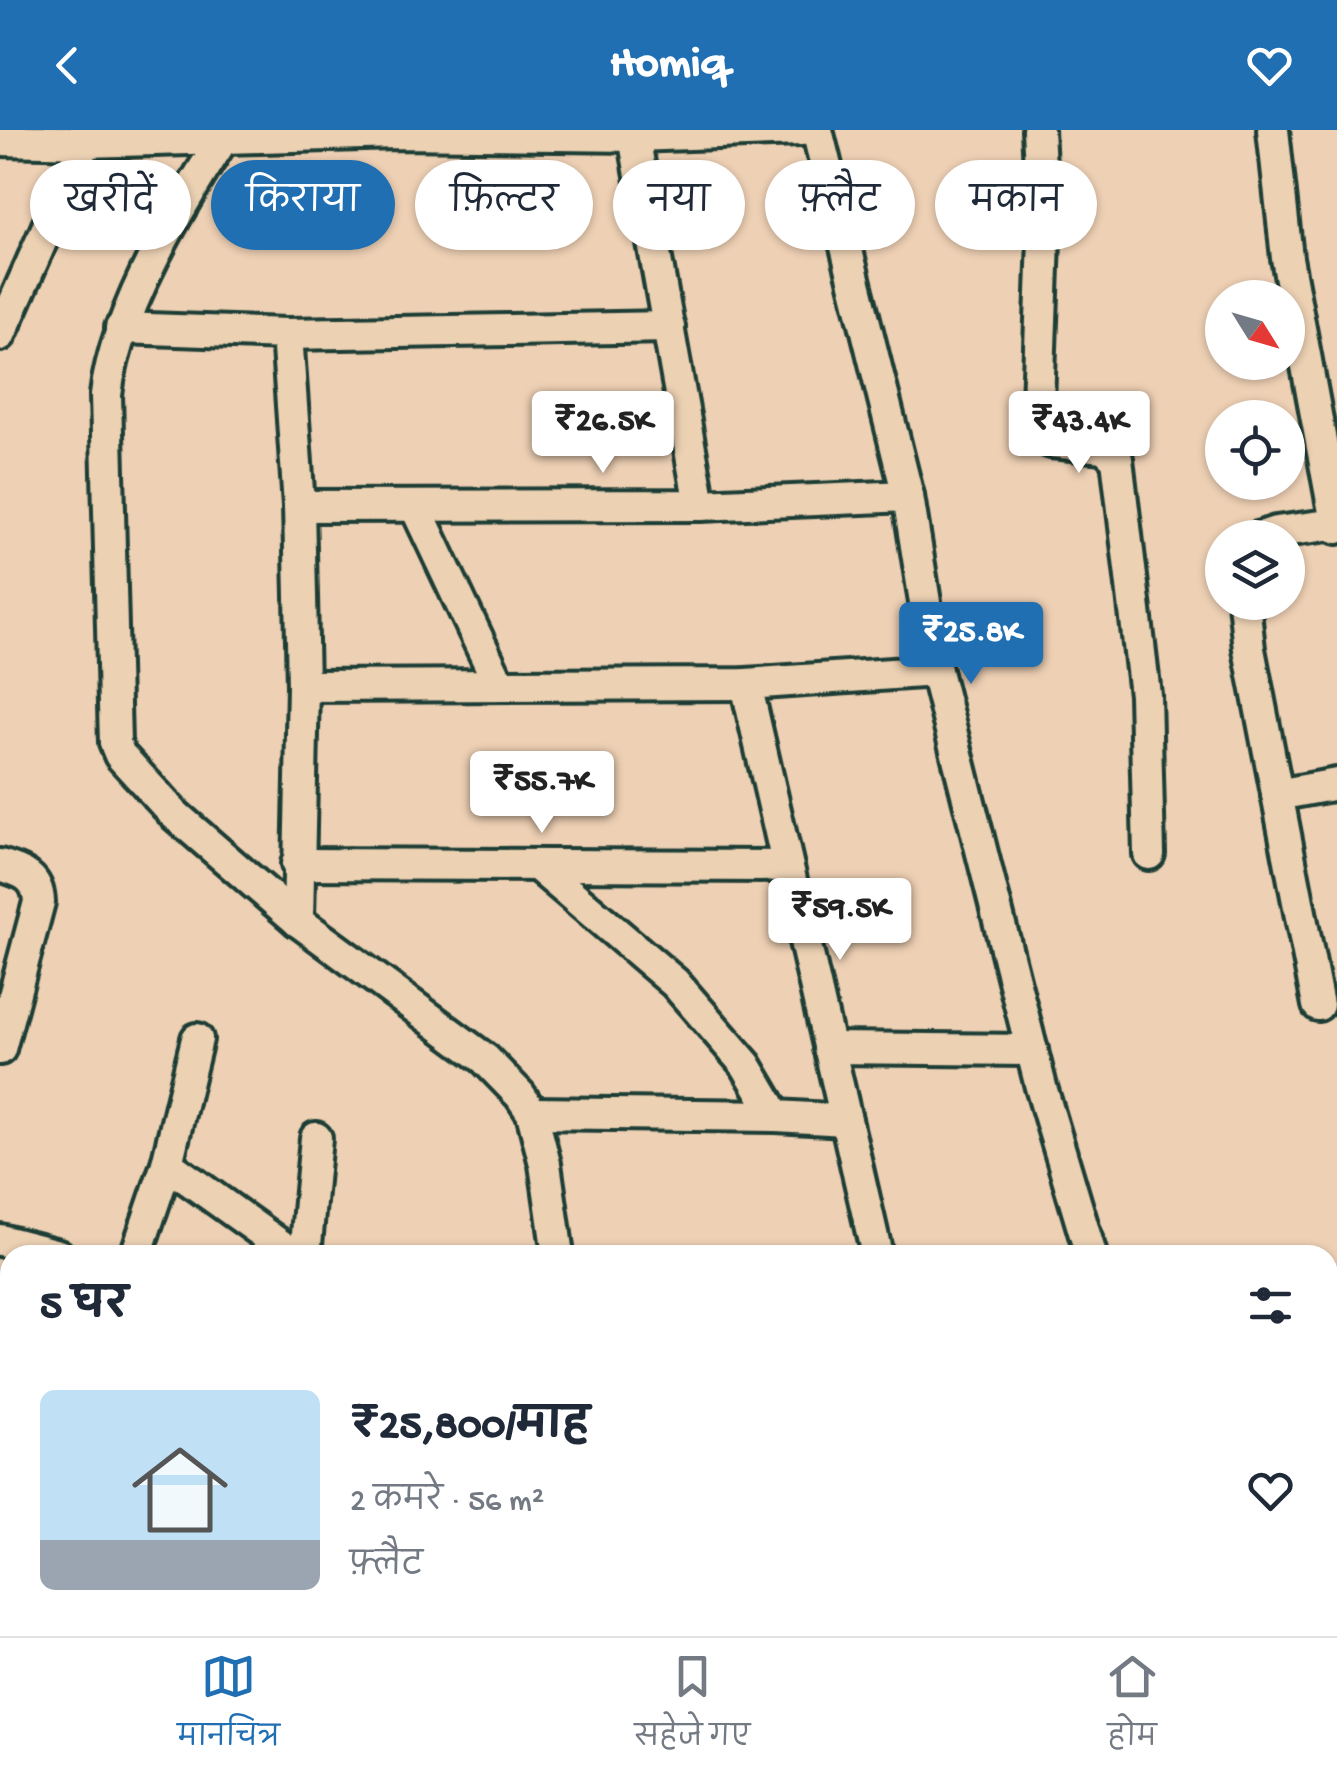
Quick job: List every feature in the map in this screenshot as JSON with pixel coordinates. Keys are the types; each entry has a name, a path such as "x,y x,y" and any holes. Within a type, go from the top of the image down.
{"street":[{"path":"0,140 85,142 397,133 634,136 801,130"},
{"path":"816,130 908,496 936,671 1032,1050 1087,1245"},
{"path":"1038,130 1044,240 1038,402 1041,424 1051,442 1104,447 1117,459 1145,694 1149,854"},
{"path":"1274,130 1287,258 1334,481 1337,526 1305,529"},
{"path":"634,136 700,506"},
{"path":"224,137 179,211 121,328 109,365 106,395 115,743 120,755 174,814 298,921 485,1059 520,1095 532,1113 545,1164 557,1245"},
{"path":"0,335 85,142"},
{"path":"121,328 287,334 669,327"},
{"path":"287,334 299,506 304,686 298,921"},
{"path":"299,506 700,506 908,496"},
{"path":"416,508 499,684"},
{"path":"1246,620 1318,1005"},
{"path":"304,686 746,684 936,671"},
{"path":"746,684 875,1245"},
{"path":"1277,795 1337,784"},
{"path":"297,864 786,866"},
{"path":"0,865 23,872 39,889 39,902 0,1049"},
{"path":"538,866 675,983 746,1065 776,1116"},
{"path":"139,1245 167,1164 197,1038"},
{"path":"829,1048 1032,1050"},
{"path":"532,1113 846,1120"},
{"path":"305,1245 316,1138"},
{"path":"167,1164 280,1245"}]}
